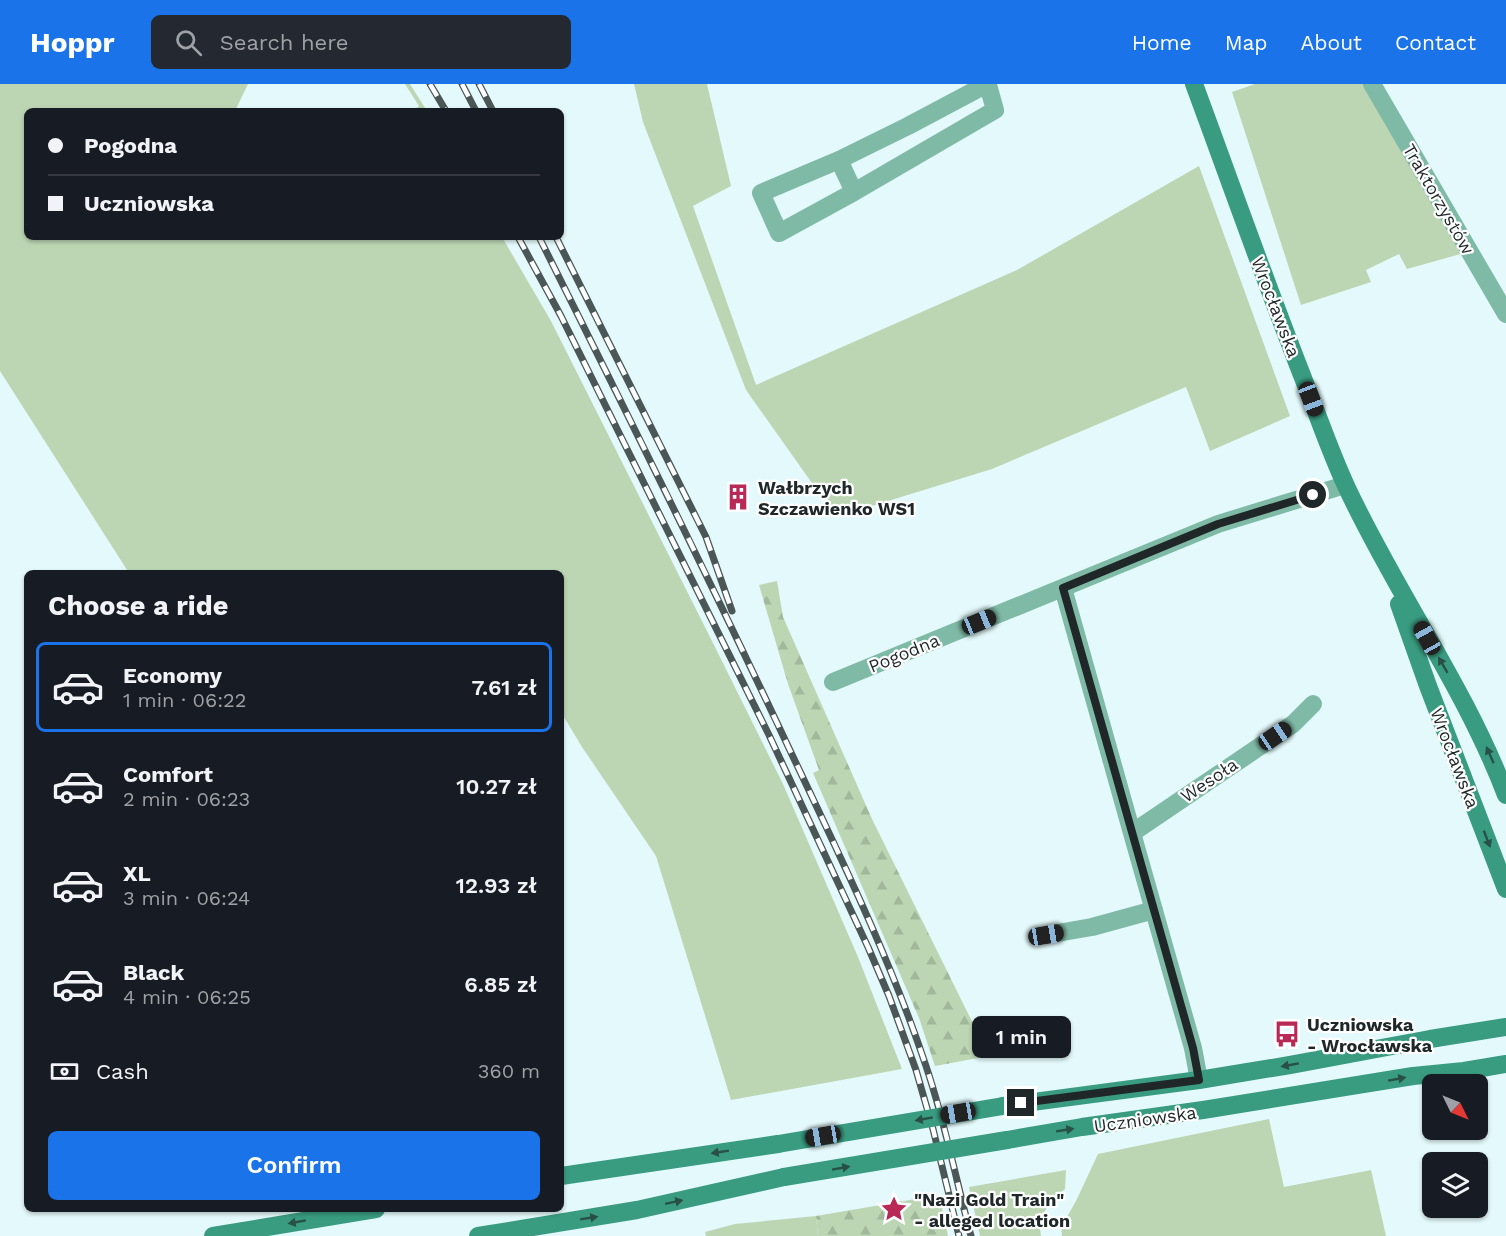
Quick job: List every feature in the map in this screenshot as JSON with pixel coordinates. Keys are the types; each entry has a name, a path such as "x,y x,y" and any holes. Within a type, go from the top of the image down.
{"main road":[{"name":"Wrocławska","path":"1194,84 1268,290 1345,485 1382,559 1472,716 1493,760 1506,795"},
{"name":"Wrocławska","path":"1382,559 1506,889"},
{"path":"1499,1028 1506,1014"},
{"name":"Uczniowska","path":"564,1176 778,1144 1003,1106 1199,1080 1499,1028"},
{"name":"Uczniowska","path":"478,1236 637,1210 784,1177 1082,1127 1506,1064"},
{"path":"1464,1071 1506,1076"},
{"path":"213,1236 357,1212"},
{"path":"540,1226 552,1212"}],"street":[{"name":"Traktorzystów","path":"1372,84 1506,314"},
{"path":"987,85 995,110 854,192 778,232 761,193 839,160 987,85"},
{"path":"908,126 922,153"},
{"path":"839,160 854,192"},
{"name":"Pogodna","path":"833,682 1218,524 1345,485"},
{"path":"1063,588 1193,1048 1199,1080"},
{"name":"Wesoła","path":"1132,833 1293,724 1313,704"},
{"path":"1046,935 1092,927 1154,910"}],"green space":[{"path":"0,84 248,84 236,108 24,108 24,240 504,240 551,321 783,784 858,957 902,1069 731,1100 656,856 564,717 564,570 127,570 0,371"},
{"path":"405,84 410,84 425,108 417,108 419,106"},
{"path":"634,84 707,84 731,186 693,206 756,385 1017,270 1199,166 1290,416 1210,451 1186,387 992,469 836,517 746,390 643,122"},
{"path":"1255,84 1368,84 1464,253 1407,269 1399,254 1366,270 1371,282 1301,305 1232,92"},
{"path":"777,581 783,617 872,819 989,1056 935,1066 919,1018 813,773 819,770 788,684 759,585"},
{"path":"1269,1119 1284,1187 1371,1170 1386,1236 1062,1236 1061,1227 1098,1154"},
{"path":"1066,1170 1065,1189 1052,1200 1039,1220 1041,1236 980,1236 969,1187"},
{"path":"939,1195 948,1236 818,1236 816,1216"},
{"path":"816,1216 818,1236 706,1236 705,1232 735,1224"}],"railway":[{"path":"430,84 444,108"},
{"path":"462,84 474,108"},
{"path":"479,84 491,108"},
{"path":"520,240 561,316 769,735 868,947 916,1070 959,1236"},
{"path":"540,240 726,617 825,823 879,943 933,1087 971,1236"},
{"path":"558,240 706,537 732,611"}],"place":[{"name":"Wałbrzych Szczawienko WS1","path":"738,497"},
{"name":"Uczniowska - Wrocławska","path":"1287,1034"},
{"name":"\"Nazi Gold Train\" - alleged location","path":"894,1209"}],"route":[{"path":"1021,1103 1199,1080 1193,1048 1063,588 1218,524 1313,495"}]}
